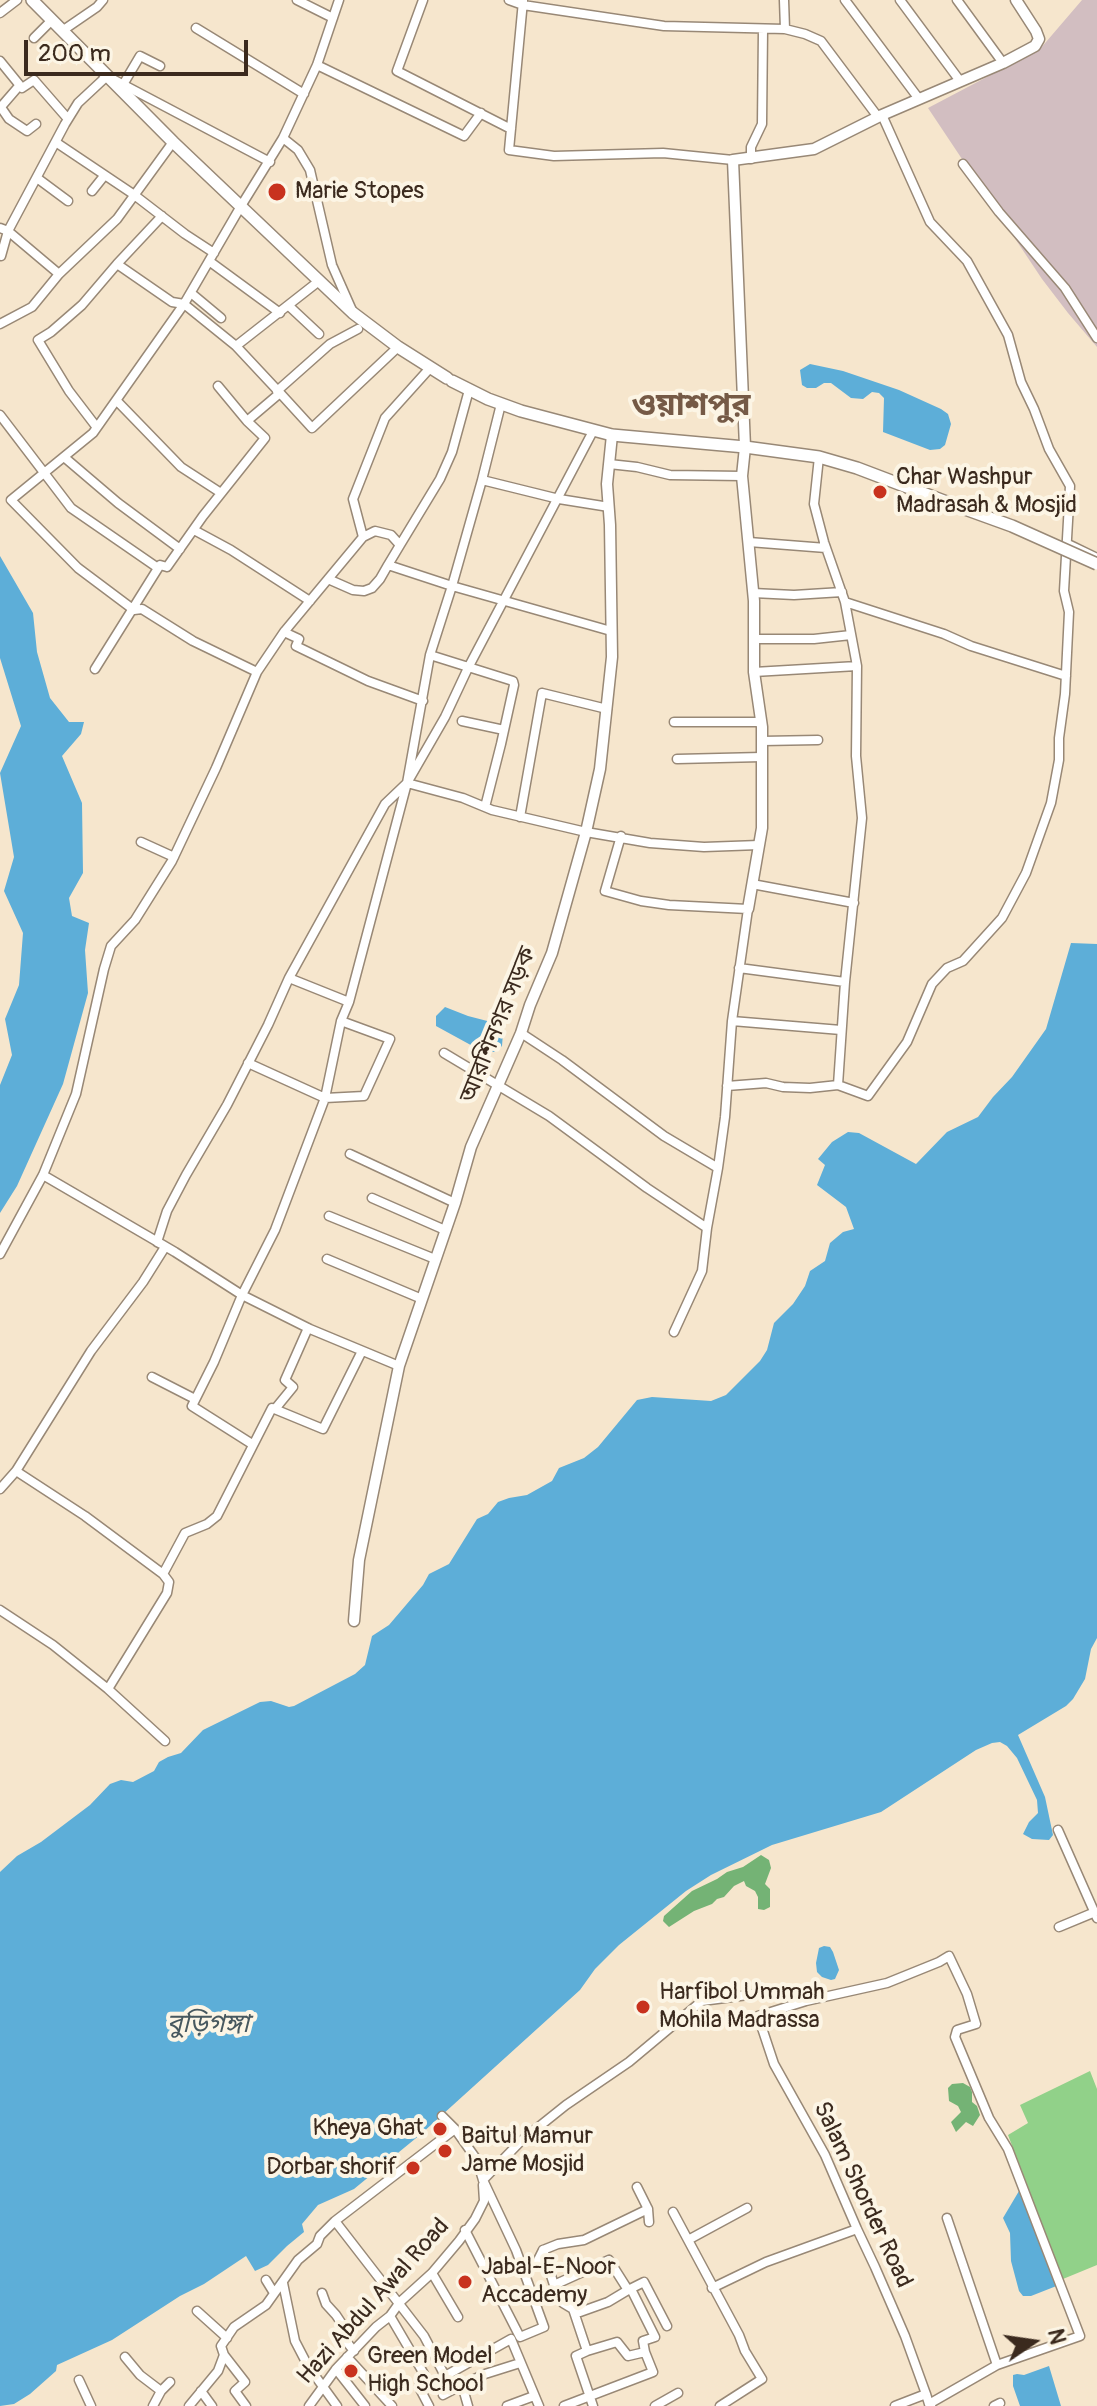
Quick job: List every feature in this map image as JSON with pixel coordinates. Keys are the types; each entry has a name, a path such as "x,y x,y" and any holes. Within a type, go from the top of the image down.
{"main road":[{"path":"32,0 173,142 353,313 398,347 469,390 501,404 612,435 819,457 857,468 1012,526 1097,564"}],"street":[{"path":"0,13 17,0"},
{"path":"62,31 103,0"},
{"path":"297,0 333,18"},
{"path":"257,672 193,641 142,609 134,610 78,568 11,500 93,433 184,304 283,138 317,65 339,0"},
{"path":"423,0 397,71 511,129"},
{"path":"509,0 664,26 785,29 821,41 880,116 930,222 967,261 1008,335 1021,382 1049,449 1070,486 1064,591 1069,612 1059,760 1051,803 1026,873 1002,918 963,961 947,968 932,984 907,1042 868,1096 838,1085 810,1088 766,1083 727,1086"},
{"path":"784,0 785,29"},
{"path":"845,0 919,99"},
{"path":"900,0 960,81"},
{"path":"957,0 1003,63"},
{"path":"523,2 509,150 554,156 663,153 733,160 814,149 1035,46 1039,39 1016,0"},
{"path":"34,38 52,20"},
{"path":"196,28 304,94"},
{"path":"751,159 751,147 762,124 763,30"},
{"path":"124,83 140,56 160,66"},
{"path":"0,61 22,88 34,80 68,119"},
{"path":"317,65 464,136 481,113"},
{"path":"1,256 4,229 37,178 68,119 78,103 107,76 270,162"},
{"path":"19,86 0,107 9,119 27,131 36,124"},
{"path":"283,138 298,150 310,170 332,265 353,313"},
{"path":"0,324 32,307 59,274 117,219 173,142"},
{"path":"57,143 162,216 280,313"},
{"path":"674,1332 702,1271 725,1117 739,968 762,828 761,722 754,672 753,593 742,476 745,447 733,160"},
{"path":"963,164 999,212 1065,288 1097,338"},
{"path":"92,191 104,176"},
{"path":"37,178 68,201"},
{"path":"95,425 69,391 38,340 82,305 162,216"},
{"path":"4,229 59,274"},
{"path":"117,264 172,302 184,304 236,346 312,428 398,347"},
{"path":"236,346 319,281"},
{"path":"191,293 221,318"},
{"path":"289,306 319,334"},
{"path":"247,421 330,344 358,329"},
{"path":"363,537 353,499 385,418 430,368"},
{"path":"95,669 160,565 167,567 265,438 218,386"},
{"path":"328,579 353,590 364,591 380,579 446,466 469,390"},
{"path":"117,401 181,467 221,493"},
{"path":"252,1444 192,1406 275,1230 325,1098 341,1021 349,1002 407,783 430,655 482,480 501,404"},
{"path":"0,415 71,508 158,568"},
{"path":"0,1489 16,1471 91,1351 143,1282 161,1244 167,1211 227,1105 289,978 385,804 407,783 445,717 592,433"},
{"name":"আরশিনগর সড়ক","path":"354,1621 359,1560 399,1366 471,1147 552,953 600,769 612,657 609,464 612,435"},
{"path":"64,457 118,503 180,549"},
{"path":"819,457 814,504 845,602 857,666 856,756 862,818 838,1085"},
{"path":"609,464 670,475 742,476"},
{"path":"482,480 559,499 609,507"},
{"path":"194,530 310,601"},
{"path":"0,1254 43,1175 76,1094 111,946 135,920 174,857 257,672 284,632 363,537 375,531 391,535 400,545"},
{"path":"749,542 826,548"},
{"path":"1068,544 1097,558"},
{"path":"388,565 505,603 611,631"},
{"path":"753,593 794,595 842,592"},
{"path":"845,602 1066,676"},
{"path":"284,632 299,639 296,646 368,681 423,701"},
{"path":"754,639 814,639 851,635"},
{"path":"430,655 513,681 485,807"},
{"path":"754,672 857,666"},
{"path":"520,817 542,693 607,709"},
{"path":"462,721 504,730"},
{"path":"674,722 761,722"},
{"path":"762,741 818,740"},
{"path":"677,759 762,757"},
{"path":"407,783 520,817 586,832 650,843 704,847 759,845"},
{"path":"621,836 605,891 669,905 748,909"},
{"path":"141,842 174,857"},
{"path":"752,884 854,903"},
{"path":"739,968 845,982"},
{"path":"289,978 349,1002"},
{"path":"248,1063 325,1098 364,1096 390,1040 341,1021"},
{"path":"732,1021 841,1030"},
{"path":"521,1033 664,1136 718,1168"},
{"path":"444,1053 549,1116 707,1228"},
{"path":"350,1154 455,1203"},
{"path":"43,1175 242,1295 308,1328 399,1366"},
{"path":"372,1198 445,1230"},
{"path":"329,1216 435,1259"},
{"path":"327,1259 422,1299"},
{"path":"163,1574 185,1533 217,1516 272,1408 275,1409 293,1387 285,1380 308,1328"},
{"path":"275,1409 323,1429 362,1351"},
{"path":"152,1377 195,1399"},
{"path":"16,1471 85,1516 163,1574 169,1582 167,1593 108,1689"},
{"path":"0,1610 53,1645 165,1741"},
{"path":"1058,1830 1096,1915 1059,1927"},
{"name":"Salam Shorder Road","path":"930,2405 905,2336 825,2155 774,2064 758,2016 806,2001 887,1983 949,1956 967,1994 976,2024 957,2030 955,2037 989,2118 1008,2149 1080,2336 997,2365"},
{"path":"483,2180 540,2124 629,2062 702,2001 763,1993"},
{"path":"335,2221 400,2302 424,2336 445,2376 515,2338 544,2327 516,2250 483,2180 477,2160 442,2116"},
{"path":"246,2406 235,2391 245,2382 224,2355 221,2346 234,2327 266,2305 298,2260 317,2244 320,2236 335,2221 455,2129"},
{"name":"Hazi Abdul Awal Road","path":"309,2406 336,2369 432,2273 475,2219 484,2201 483,2180"},
{"path":"637,2187 648,2209 649,2222"},
{"path":"688,2240 747,2208"},
{"path":"521,2269 537,2262 543,2250 584,2240 648,2209"},
{"path":"673,2212 762,2379 720,2406"},
{"path":"930,2405 997,2365 947,2218"},
{"path":"712,2288 766,2262 857,2229"},
{"path":"465,2230 515,2338 520,2363 539,2406"},
{"path":"543,2250 563,2303 573,2309 587,2351"},
{"path":"554,2285 609,2260 630,2290 655,2337 643,2341 653,2372 564,2406"},
{"path":"432,2273 458,2317"},
{"path":"266,2280 274,2293"},
{"path":"563,2303 580,2312 608,2302 644,2282 667,2326"},
{"path":"283,2283 295,2341 308,2366 337,2406"},
{"path":"322,2293 326,2304 344,2327 351,2354 392,2406"},
{"path":"197,2311 227,2338"},
{"path":"390,2316 424,2374 419,2387 429,2406"},
{"path":"593,2406 576,2356 617,2342 628,2356 645,2352"},
{"path":"190,2405 218,2371 224,2355"},
{"path":"125,2357 140,2375 161,2391"},
{"path":"443,2395 485,2374 520,2363"},
{"path":"336,2369 365,2406"},
{"path":"79,2380 91,2406"},
{"path":"153,2406 170,2382"},
{"path":"462,2385 468,2406"},
{"path":"201,2391 212,2406"},
{"path":"655,2406 678,2393"},
{"path":"895,2406 926,2394"},
{"path":"507,2406 534,2396"}],"shaded area":[{"path":"1082,0 1097,0 1097,347 1042,279 928,108 1040,49"}],"green space":[{"path":"761,1855 769,1860 771,1868 765,1884 770,1889 770,1907 758,1909 755,1891 744,1881 724,1897 669,1927 663,1921 664,1916 692,1891"},
{"path":"1090,2071 1097,2089 1097,2265 1063,2279 1008,2135 1028,2123 1020,2105"},
{"path":"963,2083 970,2087 972,2102 980,2115 973,2126 966,2122 956,2132 951,2122 961,2112 949,2101 948,2088 952,2084"}],"water":[{"path":"810,364 843,371 899,390 941,409 948,414 951,424 945,445 930,450 883,432 884,398 879,393 872,392 863,399 851,398 831,383 816,388 802,385 800,370"},
{"path":"0,556 33,613 37,652 50,698 69,722 84,722 81,734 62,756 82,803 83,873 69,898 72,916 89,923 85,950 88,993 63,1084 17,1186 0,1213 0,1085 12,1055 5,1019 19,985 23,933 4,891 14,857 0,773 21,726 0,658"},
{"name":"বুড়িগঙ্গা","path":"1071,943 1097,944 1097,1638 1091,1649 1085,1679 1073,1699 1018,1735 1045,1797 1053,1835 1049,1840 1032,1839 1023,1834 1038,1813 1037,1800 1017,1758 1000,1742 976,1750 881,1812 772,1845 711,1875 686,1891 619,1945 595,1969 580,1990 421,2134 354,2189 318,2205 302,2224 304,2232 268,2265 255,2271 246,2256 112,2340 57,2365 56,2371 14,2404 0,2406 0,1872 17,1856 90,1805 110,1784 121,1780 133,1782 154,1771 159,1762 181,1753 203,1730 260,1702 294,1706 355,1674 365,1665 372,1636 389,1625 429,1574 449,1564 477,1519 488,1514 498,1502 527,1495 552,1481 559,1468 584,1458 598,1447 637,1400 652,1397 711,1401 726,1395 760,1361 767,1350 774,1323 793,1304 805,1286 810,1271 825,1261 830,1243 843,1232 854,1229 846,1207 817,1185 825,1165 818,1159 832,1142 848,1132 859,1133 916,1164 947,1132 978,1117 1012,1077 1046,1029"},
{"path":"445,1007 495,1023 503,1033 502,1046 494,1052 478,1049 436,1026 436,1016"},
{"path":"830,1947 839,1970 835,1979 822,1977 817,1972 819,1948"},
{"path":"1019,2191 1059,2285 1031,2296 1023,2296 1019,2291 1011,2261 1010,2233 1003,2218"},
{"path":"1049,2366 1061,2406 1020,2406 1013,2386 1013,2375 1024,2375"}],"place":[{"name":"Marie Stopes","path":"277,192"},
{"name":"Char Washpur Madrasah & Mosjid","path":"880,492"},
{"name":"Harfibol Ummah Mohila Madrassa","path":"643,2007"},
{"name":"Kheya Ghat","path":"440,2129"},
{"name":"Baitul Mamur Jame Mosjid","path":"445,2151"},
{"name":"Dorbar shorif","path":"413,2168"},
{"name":"Jabal-E-Noor Accademy","path":"465,2282"},
{"name":"Green Model High School","path":"351,2371"}],"district":[{"name":"ওয়াশপুর","path":"691,407"}]}
